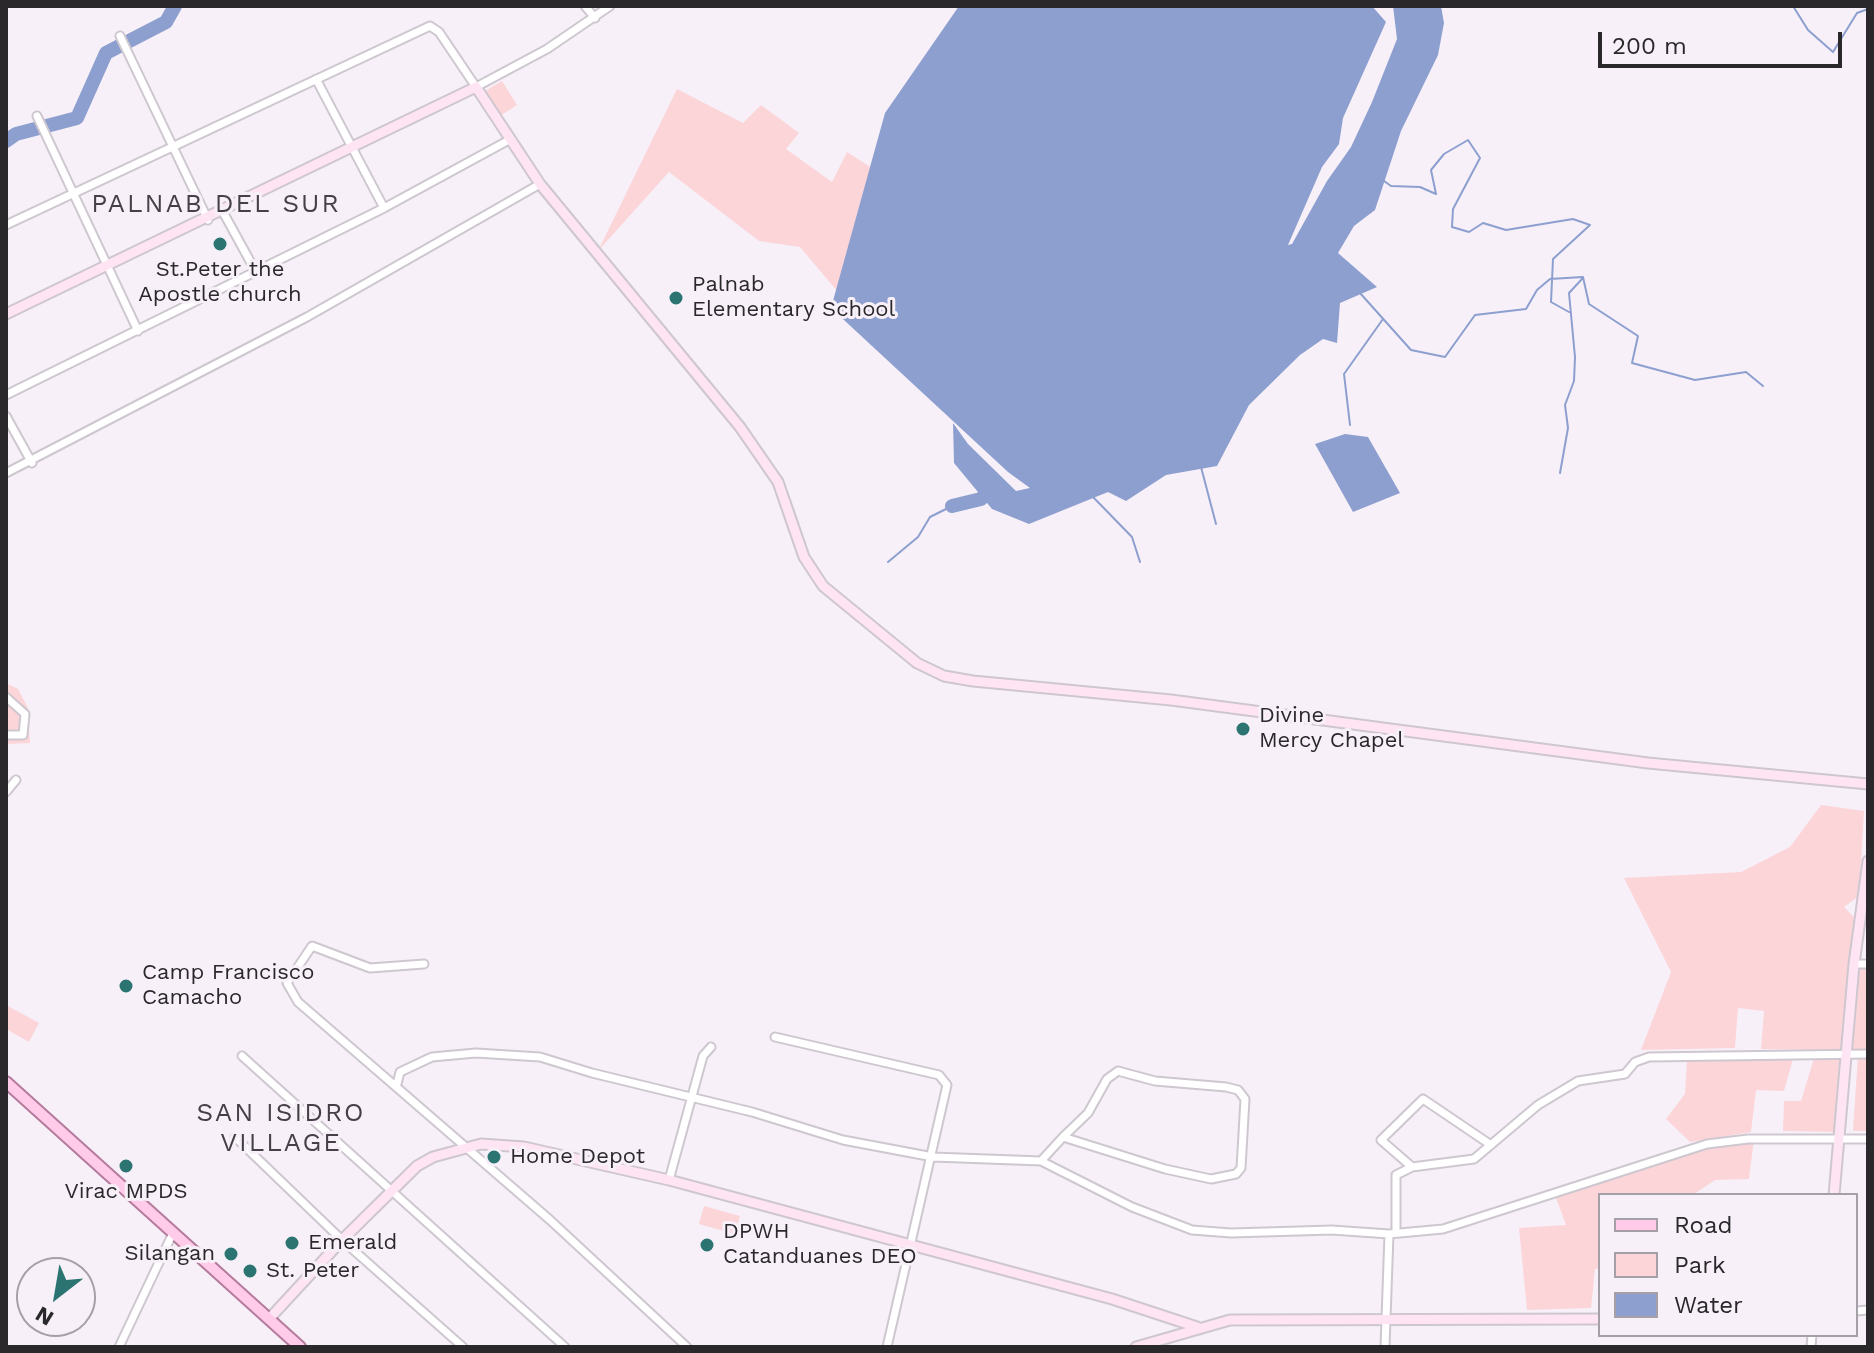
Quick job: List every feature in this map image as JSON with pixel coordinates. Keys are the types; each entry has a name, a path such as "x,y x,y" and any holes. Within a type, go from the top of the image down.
{"main road":[{"path":"6,1082 172,1235 300,1347"}],"street":[{"path":"585,6 595,18"},
{"path":"6,314 208,220 476,87 547,49 610,6"},
{"path":"6,225 430,26 439,32 540,184 740,427 778,482 804,557 823,586 917,663 944,676 1171,700 1648,763 1868,784"},
{"path":"120,36 208,220"},
{"path":"316,79 350,149 384,208"},
{"path":"37,116 138,331"},
{"path":"6,395 384,208 509,140"},
{"path":"6,473 32,463 307,317 540,184"},
{"path":"223,212 256,272"},
{"path":"6,416 32,463"},
{"path":"6,697 25,714 23,735 6,735"},
{"path":"6,792 16,780"},
{"path":"1834,1193 1854,964 1868,861"},
{"path":"424,964 370,968 312,946 287,983 298,1002 397,1084 687,1347"},
{"path":"1854,964 1868,964"},
{"path":"775,1037 939,1075 947,1085 948,1096 887,1347"},
{"path":"669,1180 694,1098 703,1056 711,1047"},
{"path":"397,1084 400,1072 432,1057 476,1053 540,1057 843,1140 933,1157 1041,1161 1132,1207 1192,1230 1231,1233 1332,1230 1392,1234 1443,1229 1707,1144 1748,1139 1868,1139"},
{"path":"1385,1347 1396,1175 1412,1167 1474,1159 1566,1087 1625,1074 1635,1062 1649,1057 1868,1054"},
{"path":"242,1056 565,1347"},
{"path":"1041,1161 1063,1137 1088,1113 1107,1079 1118,1071 1155,1081 1226,1087 1238,1090 1245,1099 1241,1168 1236,1174 1211,1179 1063,1137"},
{"path":"1412,1167 1381,1140 1423,1099 1491,1145"},
{"path":"235,1137 342,1240 463,1347"},
{"path":"269,1319 390,1190 417,1166 463,1147 481,1144 524,1147 669,1180 1112,1299 1197,1327"},
{"path":"119,1347 172,1235"},
{"path":"1136,1347 1197,1327 1256,1319 1598,1319"}],"green space":[{"path":"502,81 517,105 500,116 485,91"},
{"path":"677,89 743,123 761,105 799,133 786,149 832,182 847,152 872,168 838,292 800,247 759,241 669,172 598,251"},
{"path":"6,683 18,689 28,708 30,743 6,744"},
{"path":"1821,805 1864,811 1859,896 1844,907 1856,919 1844,1050 1761,1049 1764,1011 1738,1008 1735,1048 1641,1050 1671,972 1624,878 1741,872 1790,847"},
{"path":"1857,965 1868,965 1868,1131 1853,1131 1858,1055 1849,1054 1842,1132 1783,1131 1784,1101 1801,1101 1814,1058 1848,1054"},
{"path":"6,1005 39,1023 29,1042 6,1029"},
{"path":"1793,1059 1784,1091 1756,1090 1751,1132 1690,1142 1666,1119 1685,1094 1687,1060"},
{"path":"1754,1139 1749,1179 1715,1180 1696,1193 1598,1193 1598,1268 1595,1269 1591,1308 1527,1310 1519,1228 1566,1225 1555,1195 1707,1144"},
{"path":"704,1206 740,1216 735,1234 699,1224"}],"water":[{"path":"959,6 1372,6 1386,22 1343,118 1339,144 1322,167 1288,245 1292,244 1327,181 1351,147 1372,102 1397,39 1393,6 1441,6 1444,23 1438,55 1401,131 1375,210 1354,226 1338,253 1377,287 1340,303 1337,343 1323,339 1300,355 1249,405 1217,466 1166,475 1126,501 1108,492 1029,524 992,509 954,463 953,423 968,444 1016,491 1030,488 1008,472 831,308 885,113"},
{"path":"1345,434 1368,437 1400,493 1353,512 1315,444"}],"waterway":[{"path":"6,141 16,134 77,118 106,53 166,22 175,6"},
{"path":"1793,6 1808,30 1833,52 1857,13 1868,9"},
{"path":"1384,181 1391,186 1420,187 1436,194 1431,170 1444,154 1468,140 1480,158 1453,209 1452,227 1469,232 1483,223 1506,230 1573,219 1590,225 1553,259 1551,302 1569,312"},
{"path":"1360,293 1411,350 1445,357 1475,315 1526,309 1537,290 1550,279 1583,277 1589,304 1638,336 1632,363 1695,380 1746,372 1763,386"},
{"path":"1560,473 1568,428 1565,405 1574,381 1569,293 1582,279"},
{"path":"1350,425 1344,374 1383,319"},
{"path":"1201,467 1216,524"},
{"path":"952,506 981,499 987,492 995,494"},
{"path":"1093,497 1132,537 1140,562"},
{"path":"888,562 918,537 930,517 952,506"}],"place":[{"name":"St.Peter the Apostle church","path":"220,244"},
{"name":"Palnab Elementary School","path":"676,298"},
{"name":"Divine Mercy Chapel","path":"1243,729"},
{"name":"Camp Francisco Camacho","path":"126,986"},
{"name":"Home Depot","path":"494,1157"},
{"name":"Virac MPDS","path":"126,1166"},
{"name":"Emerald","path":"292,1243"},
{"name":"DPWH Catanduanes DEO","path":"707,1245"},
{"name":"Silangan","path":"231,1254"},
{"name":"St. Peter","path":"250,1271"}],"district":[{"name":"PALNAB DEL SUR","path":"216,204"},
{"name":"SAN ISIDRO VILLAGE","path":"281,1128"}]}
